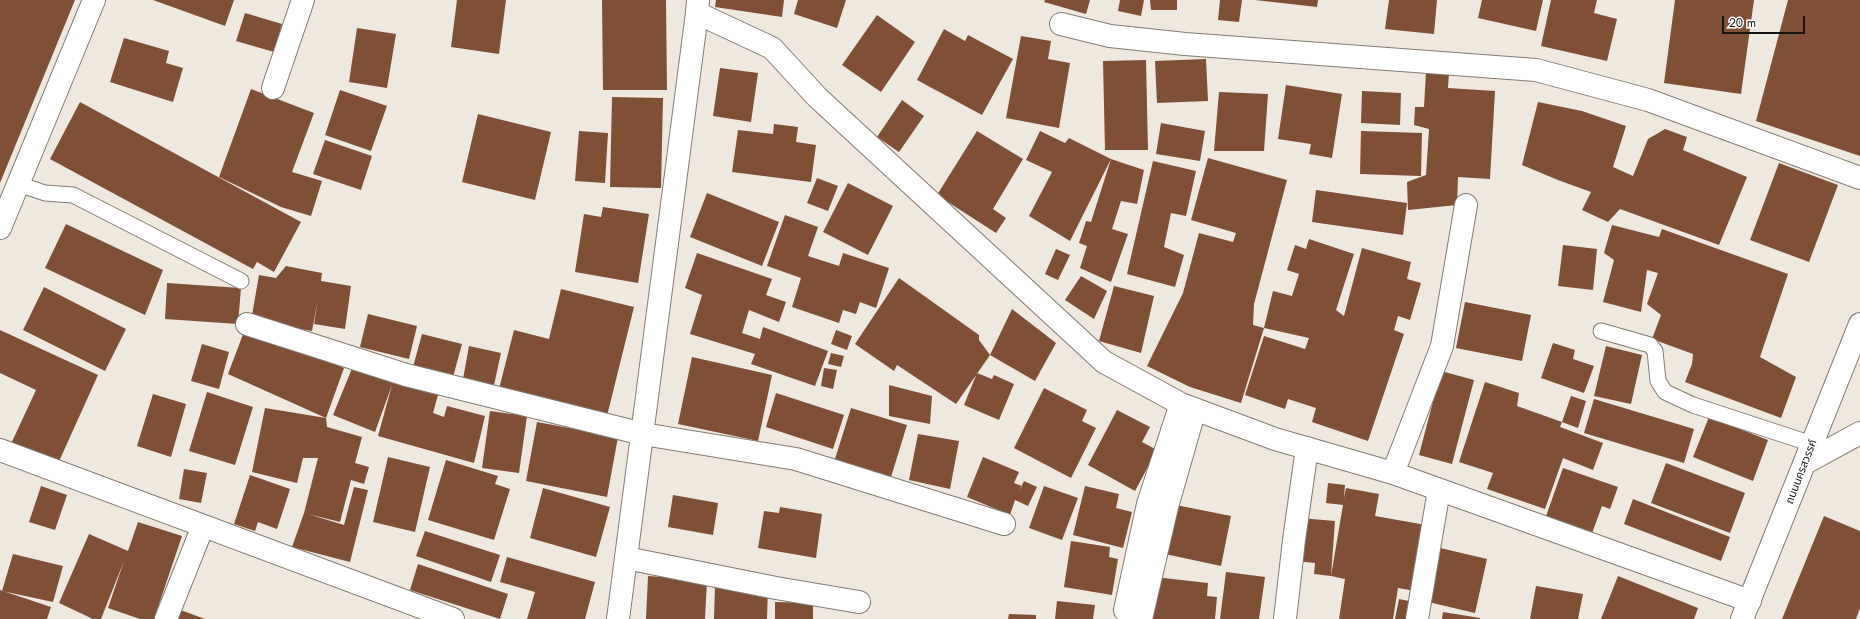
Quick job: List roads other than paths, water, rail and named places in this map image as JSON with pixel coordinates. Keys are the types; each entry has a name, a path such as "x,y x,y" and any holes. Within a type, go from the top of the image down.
{"street":[{"path":"0,228 94,0"},
{"path":"273,88 303,0"},
{"path":"618,619 698,6 772,48 817,97 1104,362 1188,407 1275,439 1393,473 1746,610"},
{"path":"1061,24 1110,36 1185,44 1536,70 1648,100 1860,178"},
{"path":"1393,473 1442,346 1466,205"},
{"path":"247,324 406,375 643,434 796,459 1004,524"},
{"name":"ถนนนครสวรรค์","path":"1746,610 1860,324"},
{"path":"1133,615 1148,504 1188,407"},
{"path":"1809,453 1860,433"},
{"path":"1285,619 1307,448"},
{"path":"0,450 453,619"},
{"path":"1417,619 1439,490"},
{"path":"166,619 203,526"},
{"path":"626,558 776,588 859,602"}],"lane":[{"path":"18,184 45,193 73,194 241,281"},
{"path":"1601,331 1650,345 1655,351 1658,381 1665,392 1809,453"}]}
